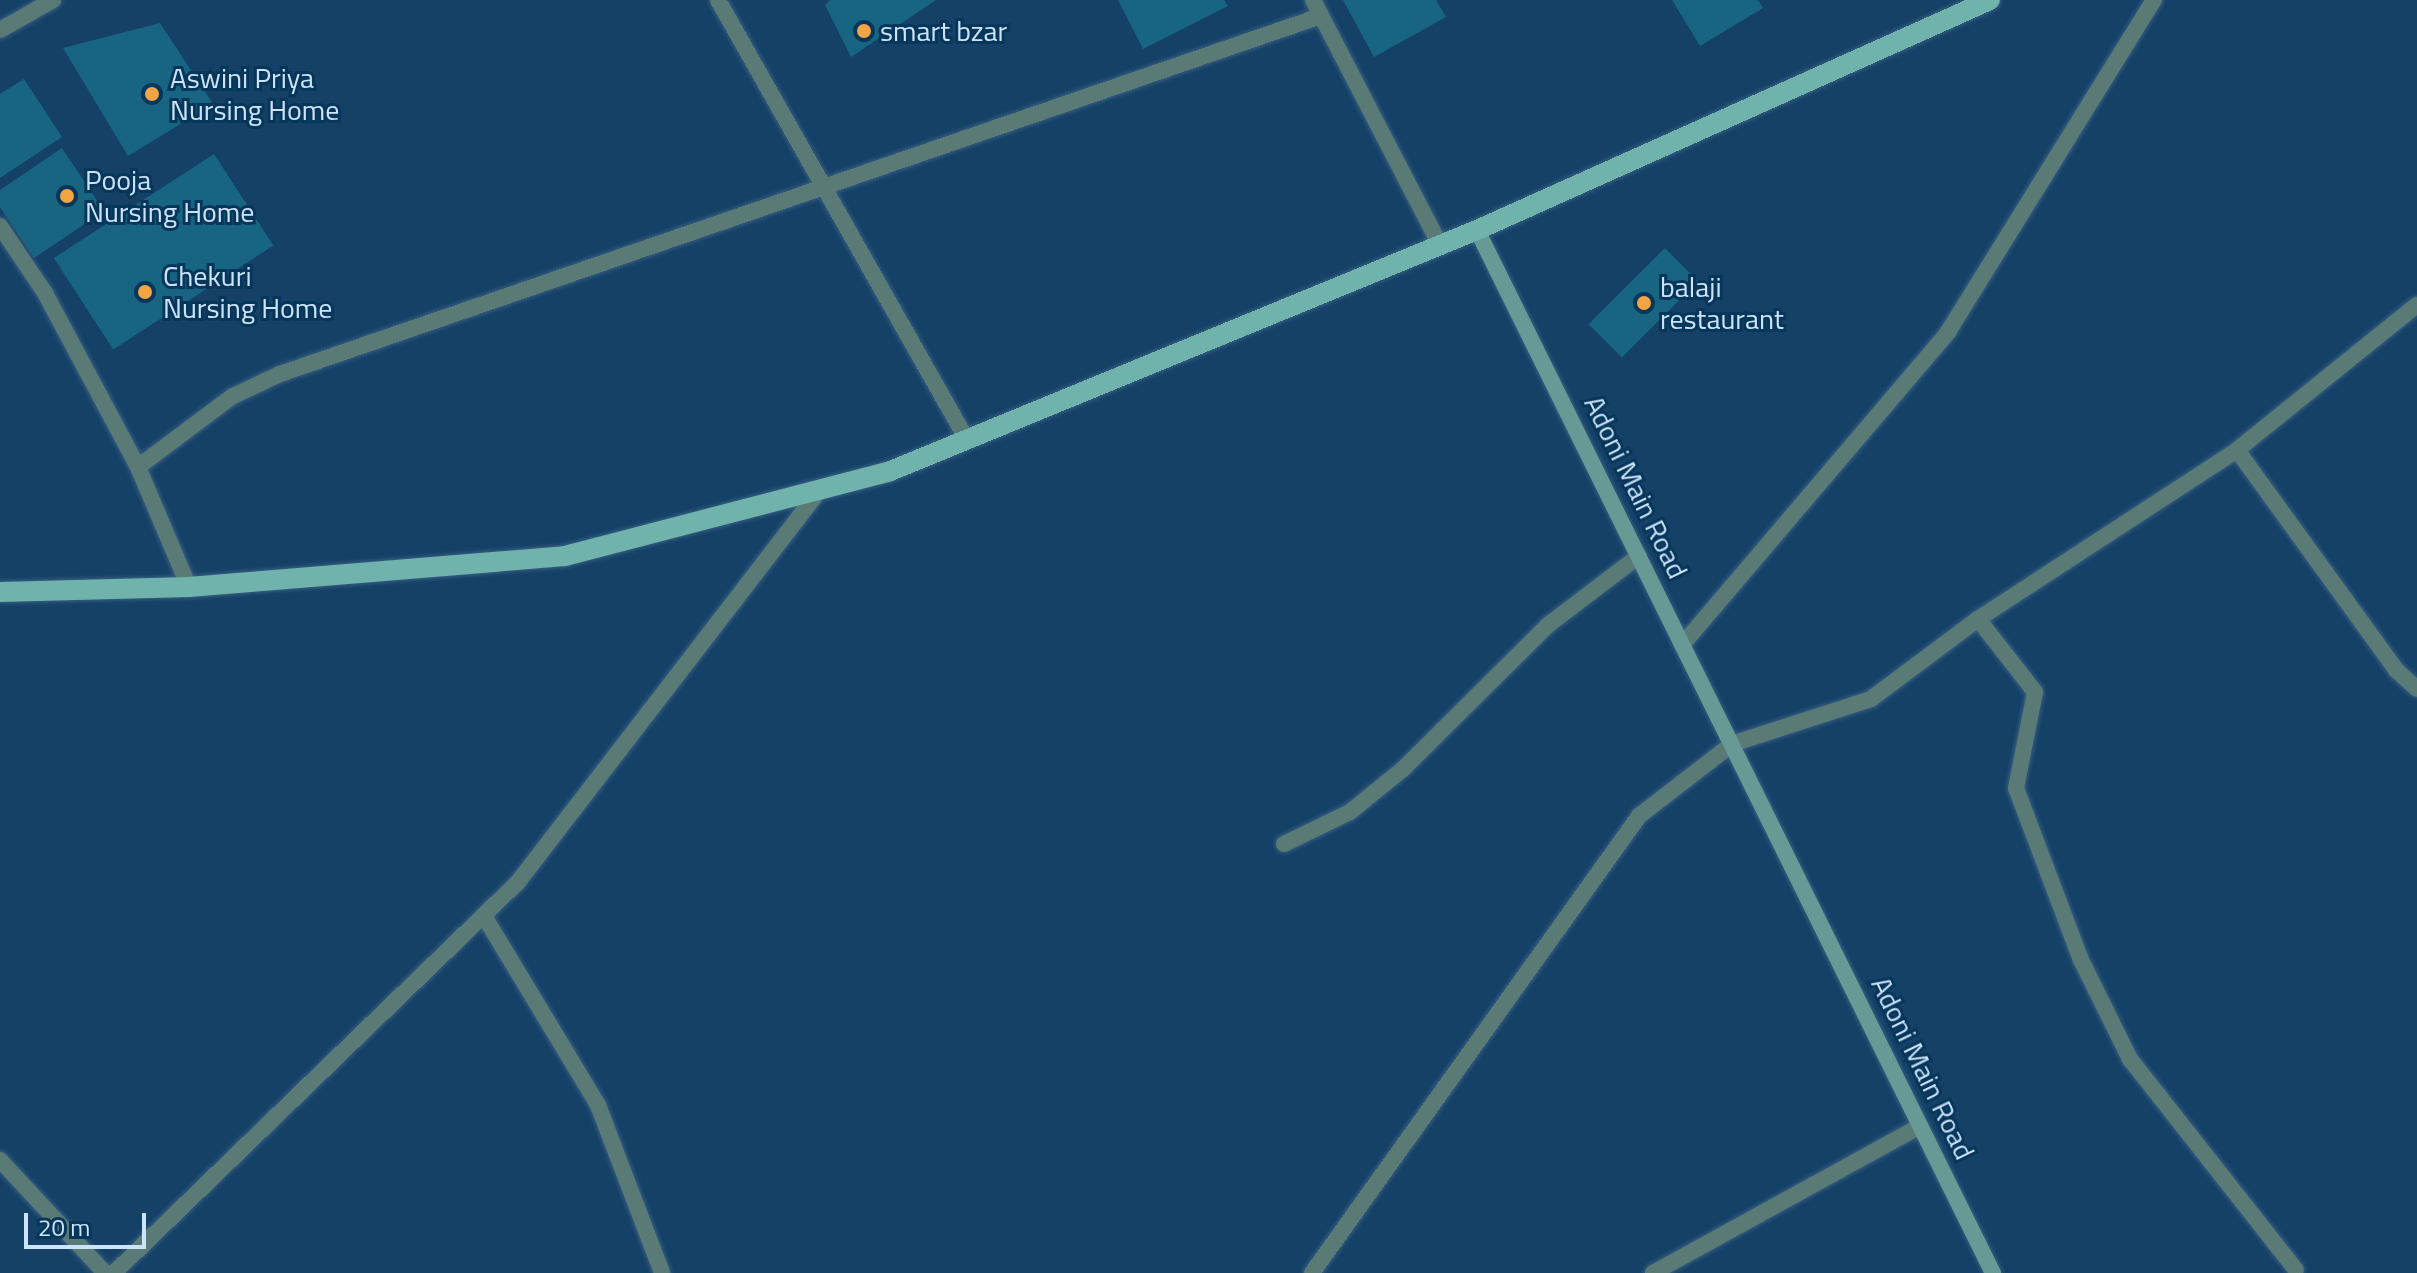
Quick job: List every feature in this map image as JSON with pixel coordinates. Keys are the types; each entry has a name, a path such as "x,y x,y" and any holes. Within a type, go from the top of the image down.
{"main road":[{"path":"0,592 189,587 565,556 820,490 967,440 1477,230 1990,0"}],"street":[{"path":"0,30 53,0"},
{"path":"718,0 967,440"},
{"path":"1313,0 1440,245"},
{"path":"1682,645 1948,332 2154,0"},
{"path":"138,467 233,396 280,374 1321,16"},
{"path":"0,226 45,293 138,467 189,587"},
{"name":"Adoni Main Road","path":"1477,230 1993,1273"},
{"path":"1312,1273 1603,857 1673,784 1732,744 1871,699 1978,619 2237,450 2417,305"},
{"path":"2237,450 2396,670 2417,689"},
{"path":"114,1273 518,882 820,490"},
{"path":"1284,844 1350,812 1403,769 1548,625 1639,556"},
{"path":"1978,619 2035,692 2016,788 2081,960 2130,1059 2295,1272"},
{"path":"484,916 598,1105 662,1273"},
{"path":"1653,1273 1920,1126"},
{"path":"0,1160 105,1273"}],"building":[{"name":"smart bzar","path":"831,0 936,0 851,57 825,5"},
{"path":"1118,0 1224,0 1228,6 1143,49"},
{"path":"1343,0 1436,0 1446,17 1374,57"},
{"path":"1672,0 1758,0 1763,8 1700,46"},
{"path":"160,23 213,104 128,156 63,48"},
{"path":"24,79 62,137 0,178 0,94"},
{"path":"62,148 104,211 34,258 0,207 0,190"},
{"path":"214,154 273,245 113,349 54,258"},
{"name":"balaji restaurant","path":"1665,248 1698,281 1622,358 1589,324"}],"place":[{"name":"smart bzar","path":"864,31"},
{"name":"Aswini Priya Nursing Home","path":"152,94"},
{"name":"Pooja Nursing Home","path":"67,196"},
{"name":"Chekuri Nursing Home","path":"145,292"},
{"name":"balaji restaurant","path":"1644,303"}]}
